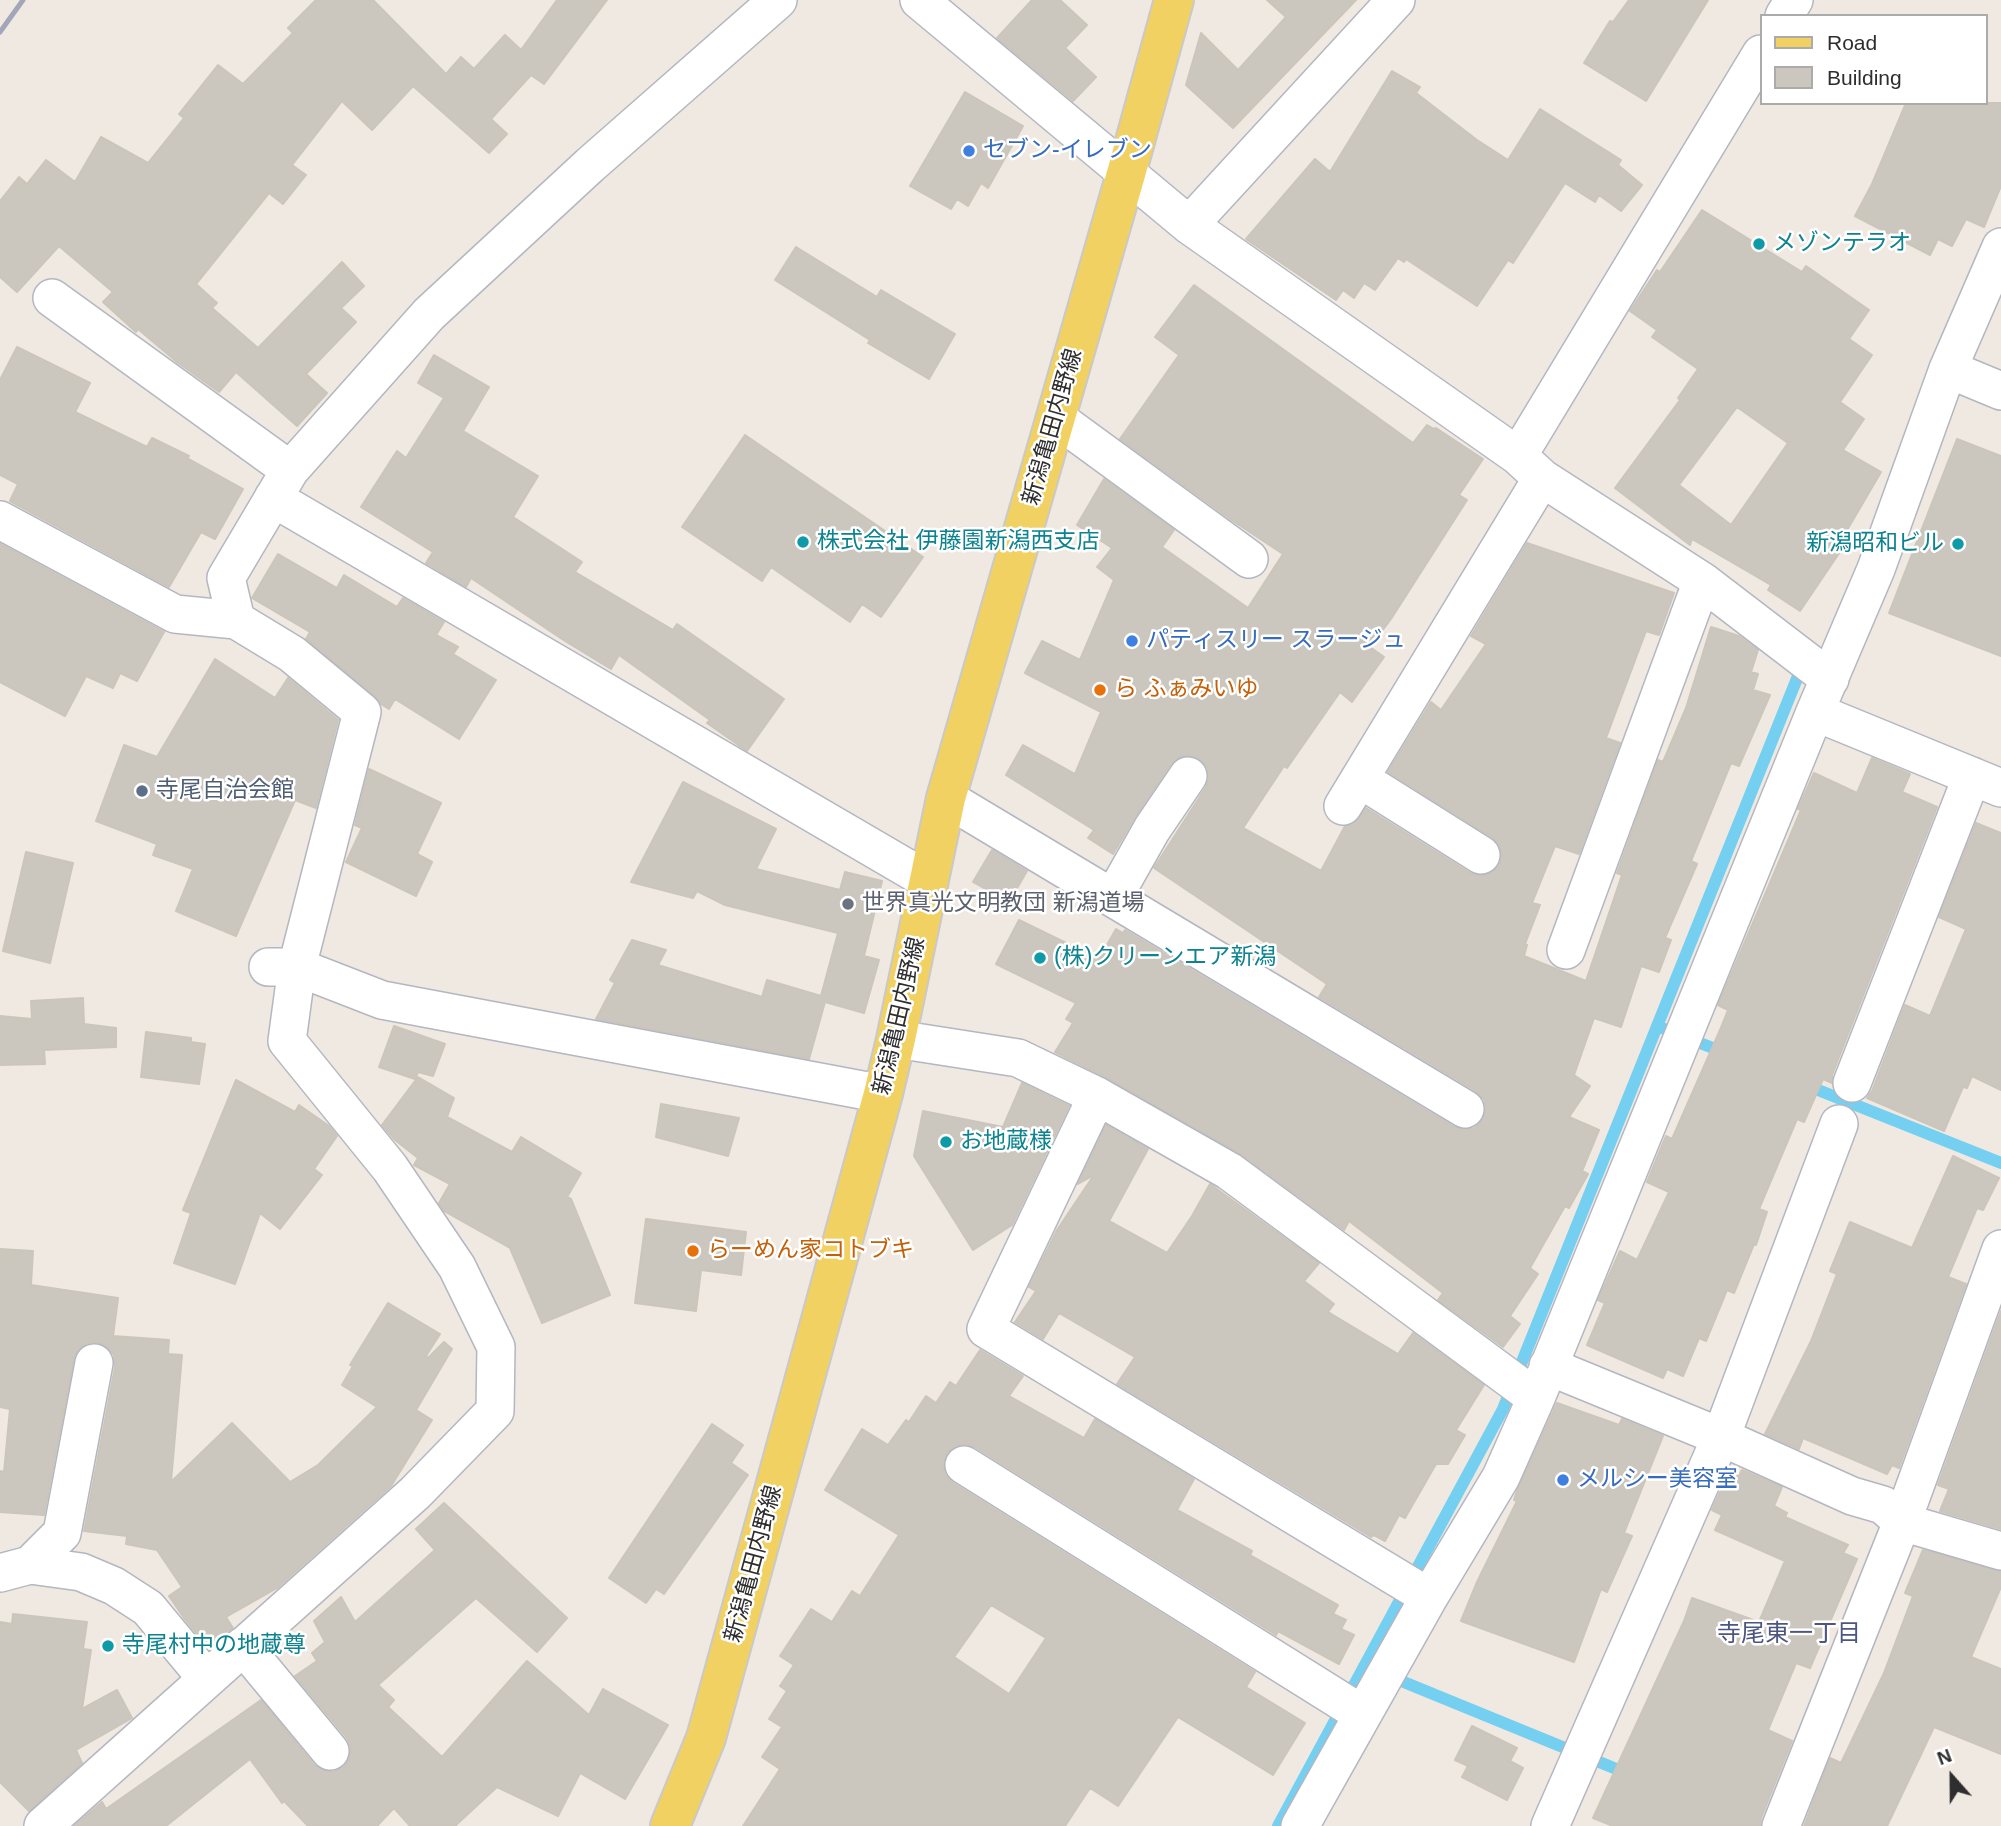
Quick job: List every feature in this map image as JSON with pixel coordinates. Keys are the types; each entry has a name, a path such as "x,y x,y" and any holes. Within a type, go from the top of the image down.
{"main road":[{"name":"新潟亀田内野線","path":"670,1826 706,1738 883,1094 946,798 1174,0"}],"street":[{"path":"236,620 226,578 281,484 429,314 590,165 778,0"},
{"path":"919,0 1189,225 1530,467 1702,581 1830,680"},
{"path":"1189,225 1396,0"},
{"path":"1481,855 1351,792 1759,58"},
{"path":"1300,1826 1429,1597 1501,1477 1876,569 1948,369 2001,247"},
{"path":"52,298 281,484 929,881"},
{"path":"1948,369 2001,391"},
{"path":"1056,418 1249,559"},
{"path":"0,520 175,614 236,620 292,654 362,712 283,967 287,1041 390,1168 457,1267 496,1347 495,1411 415,1493 43,1826"},
{"path":"1566,950 1702,581"},
{"path":"1815,712 1987,782 1852,1083"},
{"path":"1113,898 1152,829 1188,776"},
{"path":"946,798 1465,1109"},
{"path":"283,967 382,1000 883,1094"},
{"path":"896,1039 1018,1058 1097,1096 1229,1171 1542,1382 1721,1437 1852,1496 1884,1505 1902,1522 2001,1551"},
{"path":"1097,1096 986,1329 1429,1597"},
{"path":"1550,1826 1721,1437 1839,1124"},
{"path":"1781,1826 1902,1522 2001,1249"},
{"path":"15,1569 62,1533 94,1363"},
{"path":"964,1465 1362,1714"},
{"path":"15,1569 81,1572 114,1586 148,1608 207,1679"},
{"path":"243,1646 330,1751"}],"building":[{"path":"316,0 373,0 446,74 461,57 474,69 505,35 521,50 557,0 607,0 544,84 531,75 491,119 507,134 489,153 413,86 372,130 342,101 292,165 306,175 283,204 269,193 196,284 217,303 212,308 258,348 342,262 364,286 341,308 356,322 306,374 327,393 297,426 236,372 219,392 177,362 138,329 136,332 103,302 113,292 59,246 17,292 0,277 0,201 19,177 27,184 46,160 75,182 101,137 148,163 184,118 179,114 218,65 243,84 293,33 288,28"},
{"path":"1032,0 1060,0 1087,25 1065,48 1096,77 1073,101 997,38"},
{"path":"1267,0 1356,0 1233,128 1186,85 1201,33 1238,70 1286,17"},
{"path":"1629,0 1708,0 1646,101 1584,63 1610,21 1613,22"},
{"path":"1392,71 1420,87 1416,93 1508,160 1540,109 1621,160 1618,165 1642,185 1621,211 1599,195 1595,202 1565,183 1513,263 1508,260 1477,306 1406,259 1404,262 1398,258 1375,290 1364,283 1354,298 1343,290 1336,300 1246,239 1315,159 1330,172"},
{"name":"セブン-イレブン","path":"965,92 1023,126 988,188 981,183 968,206 957,199 951,209 910,186"},
{"path":"2001,103 2001,186 1984,227 1966,219 1952,246 1938,239 1930,255 1855,216 1872,184 1905,105"},
{"path":"1702,210 1802,272 1806,266 1869,310 1849,339 1872,355 1840,402 1864,419 1843,450 1881,472 1843,537 1848,540 1800,611 1768,590 1771,585 1692,539 1690,545 1615,488 1680,400 1678,398 1698,369 1652,337 1657,330 1630,311 1657,270 1660,272","holes":["1737,407 1788,443 1731,525 1679,485"]},
{"path":"796,247 877,297 881,290 955,334 929,379 868,343 870,340 775,280"},
{"path":"1194,285 1413,443 1427,425 1436,428 1483,459 1459,495 1467,500 1391,619 1370,647 1384,657 1352,702 1340,692 1287,768 1284,766 1243,828 1321,871 1345,826 1354,824 1366,808 1470,873 1481,876 1491,873 1499,866 1502,855 1493,838 1388,772 1431,702 1441,710 1486,644 1471,636 1527,543 1674,593 1659,635 1646,631 1606,738 1620,743 1579,854 1555,846 1532,903 1540,905 1525,944 1524,956 1586,981 1622,875 1617,873 1658,760 1663,762 1686,708 1711,627 1739,636 1758,650 1751,672 1758,674 1753,690 1770,695 1739,766 1731,763 1691,861 1697,864 1665,938 1671,940 1659,972 1641,966 1621,1027 1594,1018 1574,1075 1590,1086 1569,1117 1599,1130 1582,1171 1588,1174 1569,1208 1565,1206 1530,1268 1538,1274 1510,1316 1520,1324 1503,1347 1438,1300 1443,1293 1349,1221 1344,1230 1239,1153 1107,1078 1055,1052 1073,1023 1066,1019 1076,1003 996,964 1019,920 1099,959 1116,929 1123,933 1125,930 1454,1127 1464,1130 1475,1128 1483,1119 1486,1109 1484,1099 1476,1091 1319,997 1327,984 1154,868 1206,787 1209,778 1207,767 1200,759 1189,755 1180,757 1171,764 1113,854 1088,838 1094,830 1006,775 1023,745 1075,774 1101,712 1025,673 1042,641 1080,660 1114,580 1097,567 1112,548 1077,525 1104,479 1174,530 1162,547 1248,608 1283,554 1120,439 1179,355 1155,337"},
{"path":"17,347 90,383 75,412 147,447 152,438 189,456 187,458 243,489 215,539 201,532 169,587 10,501 18,484 0,475 0,380"},
{"path":"434,355 489,387 463,431 538,476 513,517 582,562 575,572 673,630 677,624 784,699 747,751 707,723 710,720 619,655 611,669 471,578 466,587 426,563 433,552 361,507 397,451 406,458 444,398 418,383"},
{"name":"株式会社 伊藤園新潟西支店","path":"745,435 923,557 881,617 862,604 850,622 771,567 762,581 682,527"},
{"name":"新潟昭和ビル","path":"1957,439 2001,456 2001,656 1889,613"},
{"path":"0,544 164,632 137,681 120,673 113,688 86,676 65,716 0,682"},
{"path":"278,554 337,588 344,575 397,607 403,598 444,622 436,635 458,647 453,654 496,680 459,739 395,699 389,709 381,704 375,696 306,639 310,632 252,598"},
{"path":"215,659 275,698 288,678 338,720 316,808 295,800 236,936 176,911 193,869 153,855 157,844 96,821 124,745 157,757"},
{"path":"1872,758 1910,774 1902,792 1937,807 1832,1075 1832,1083 1823,1079 1804,1122 1797,1119 1759,1209 1767,1212 1756,1245 1754,1244 1734,1293 1727,1290 1706,1341 1699,1338 1683,1376 1667,1369 1663,1378 1587,1345 1605,1303 1598,1300 1620,1251 1637,1260 1669,1192 1647,1182 1666,1136 1672,1139 1720,1030 1728,1010 1718,1005 1801,810 1798,809 1814,773 1857,793"},
{"path":"369,769 441,803 417,854 432,862 416,896 346,862 362,828 355,825"},
{"path":"683,782 776,829 756,869 840,890 845,872 882,881 864,956 879,960 864,1013 825,1002 809,1059 596,1019 615,983 610,980 632,940 666,950 658,965 762,997 767,980 821,996 838,933 725,905 697,891 693,898 631,882"},
{"path":"1976,823 2001,833 2001,1090 1972,1076 1967,1088 1963,1087 1944,1131 1867,1098 1905,1005 1930,1016 1966,929 1939,917"},
{"path":"992,850 1027,871 1009,902 973,882"},
{"path":"26,852 73,863 50,963 3,951"},
{"path":"83,998 84,1024 116,1028 116,1047 44,1050 45,1064 0,1065 0,1016 32,1019 31,1001"},
{"path":"394,1026 445,1044 433,1076 418,1072 415,1079 379,1067"},
{"path":"146,1032 191,1038 191,1042 205,1044 199,1084 141,1077"},
{"path":"418,1077 454,1098 447,1117 512,1152 521,1137 581,1173 567,1197 571,1199 610,1295 542,1323 510,1248 444,1211 439,1203 450,1184 414,1165 418,1158 395,1140 382,1125"},
{"path":"236,1080 295,1112 299,1105 329,1126 337,1136 314,1169 322,1175 280,1229 260,1213 235,1284 174,1263 191,1213 183,1210"},
{"path":"1022,1083 1069,1106 1012,1225 973,1250 914,1156 923,1111 1003,1127"},
{"path":"661,1104 739,1118 728,1156 656,1137"},
{"path":"1106,1125 1148,1149 1109,1221 1167,1253 1210,1184 1319,1263 1304,1281 1334,1304 1328,1312 1398,1354 1413,1333 1484,1385 1456,1430 1465,1435 1448,1464 1436,1464 1405,1518 1399,1515 1385,1541 1374,1535 1371,1537 1117,1384 1135,1357 1059,1313 1043,1339 1015,1322 1036,1291 1029,1287 1057,1230 1094,1175 1078,1184"},
{"path":"1953,1156 1999,1178 1983,1210 1977,1208 1948,1277 1966,1284 1899,1468 1892,1465 1887,1474 1803,1438 1799,1449 1765,1434 1811,1341 1837,1274 1830,1271 1850,1222 1912,1248"},
{"name":"らーめん家コトブキ","path":"646,1219 746,1232 741,1275 701,1270 696,1311 635,1303"},
{"path":"0,1249 33,1251 31,1285 118,1298 113,1336 169,1340 168,1354 182,1355 171,1482 232,1423 290,1482 318,1465 377,1407 342,1385 353,1366 350,1365 388,1303 440,1334 426,1356 428,1358 444,1342 452,1349 416,1410 432,1420 391,1486 277,1588 226,1617 233,1628 206,1645 169,1596 182,1587 157,1550 126,1544 127,1536 84,1531 115,1367 114,1355 107,1347 97,1342 88,1343 79,1349 74,1358 44,1515 0,1512 0,1471 4,1472 10,1409 0,1407"},
{"path":"2001,1311 2001,1529 1940,1511 1949,1489 1938,1485"},
{"path":"980,1350 1023,1376 1009,1396 1084,1438 1095,1419 1194,1479 1177,1510 1252,1551 1250,1555 1338,1605 1333,1614 1346,1620 1341,1629 1354,1635 1339,1664 1278,1631 1276,1635 975,1447 965,1444 955,1446 947,1453 943,1464 945,1474 953,1483 1255,1672 1246,1687 1305,1723 1273,1775 1178,1717 1118,1806 1090,1788 1065,1826 743,1826 780,1769 762,1757 782,1727 769,1719 787,1691 780,1686 794,1665 780,1656 811,1609 832,1622 852,1591 860,1596 899,1535 825,1490 862,1429 888,1445 906,1420 909,1422 926,1396 936,1403 950,1382 956,1386","holes":["991,1605 1046,1638 1009,1694 954,1657"]},
{"path":"1557,1403 1619,1425 1622,1419 1663,1436 1624,1533 1632,1536 1607,1592 1601,1589 1574,1662 1461,1621 1517,1501 1514,1500 1517,1491"},
{"path":"712,1424 743,1445 731,1463 748,1475 664,1594 656,1589 646,1603 609,1578"},
{"path":"1742,1470 1782,1487 1774,1506 1787,1513 1785,1517 1848,1545 1843,1553 1857,1559 1810,1668 1796,1663 1768,1730 1792,1741 1760,1826 1613,1826 1593,1818 1684,1621 1692,1598 1759,1622 1785,1561 1715,1530 1722,1515 1712,1510 1729,1472 1739,1476"},
{"path":"444,1503 567,1618 537,1652 476,1598 378,1685 394,1700 388,1707 442,1757 527,1661 589,1715 603,1689 668,1725 625,1799 580,1773 558,1816 497,1787 455,1826 410,1826 394,1808 377,1826 308,1826 284,1801 282,1803 250,1759 166,1826 74,1826 102,1802 106,1809 261,1700 314,1765 333,1772 344,1767 351,1748 347,1738 295,1676 317,1661 312,1653 325,1642 314,1621 341,1597 355,1622 435,1550 416,1529"},
{"path":"1923,1550 2001,1571 2001,1587 1971,1657 2001,1669 2001,1754 1934,1727 1887,1826 1804,1826 1830,1758 1841,1763 1884,1673 1913,1596 1905,1593"},
{"path":"13,1614 87,1622 83,1649 91,1650 82,1709 117,1690 132,1718 76,1750 82,1763 29,1811 0,1782 0,1622 12,1624"},
{"path":"1472,1726 1517,1748 1510,1761 1523,1768 1507,1800 1462,1777 1468,1766 1455,1760"}],"waterway":[{"path":"1278,1826 1503,1409 1798,676"},
{"path":"1657,1026 1728,1054"},
{"path":"1803,1084 2001,1163"},
{"path":"1389,1676 1631,1775"}],"railway":[{"path":"0,32 23,0"}],"place":[{"name":"セブン-イレブン","path":"969,151"},
{"name":"メゾンテラオ","path":"1759,244"},
{"name":"株式会社 伊藤園新潟西支店","path":"803,542"},
{"name":"新潟昭和ビル","path":"1958,544"},
{"name":"パティスリー スラージュ","path":"1132,641"},
{"name":"ら ふぁみいゆ","path":"1100,690"},
{"name":"寺尾自治会館","path":"142,791"},
{"name":"世界真光文明教団 新潟道場","path":"848,904"},
{"name":"(株)クリーンエア新潟","path":"1040,958"},
{"name":"お地蔵様","path":"946,1142"},
{"name":"らーめん家コトブキ","path":"693,1251"},
{"name":"メルシー美容室","path":"1563,1480"},
{"name":"寺尾村中の地蔵尊","path":"108,1646"}],"district":[{"name":"寺尾東一丁目","path":"1789,1634"}]}
